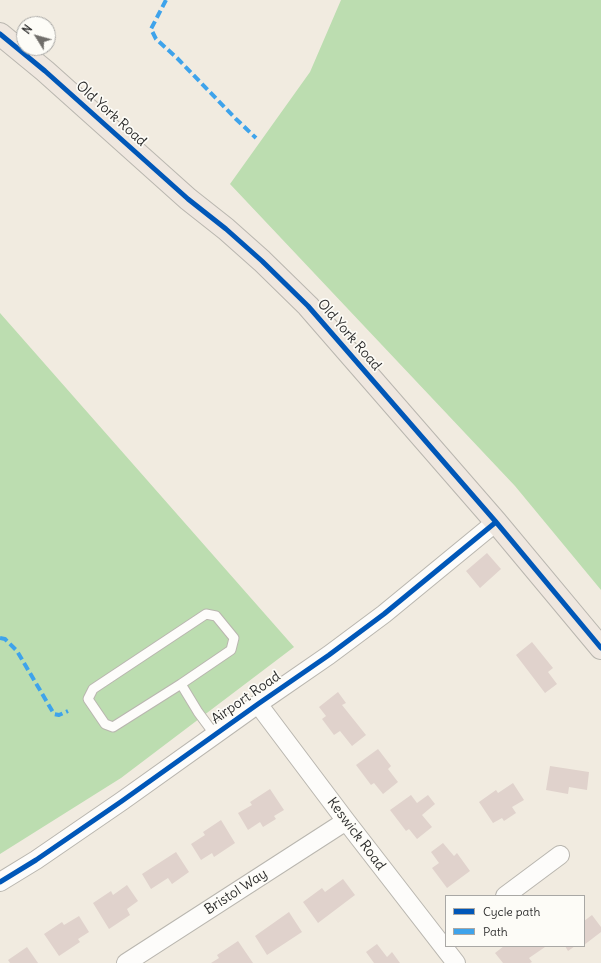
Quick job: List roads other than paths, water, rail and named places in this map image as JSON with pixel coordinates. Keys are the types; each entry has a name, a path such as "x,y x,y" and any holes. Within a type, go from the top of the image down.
{"main road":[{"name":"Old York Road","path":"0,34 45,71 188,199 226,228 262,260 308,306 496,522 601,648"}],"street":[{"name":"Airport Road","path":"0,882 36,860 122,802 329,655 384,614 496,522"},
{"name":"Keswick Road","path":"258,704 346,820 444,943"},
{"name":"Bristol Way","path":"126,963 346,820"},
{"path":"506,895 560,855"},
{"name":"Keswick Road","path":"446,947 456,963"}],"lane":[{"path":"206,614 216,616 234,638 231,650 181,684 114,728 105,724 88,699 94,688 206,614"},
{"path":"181,684 198,712 215,735"}]}
